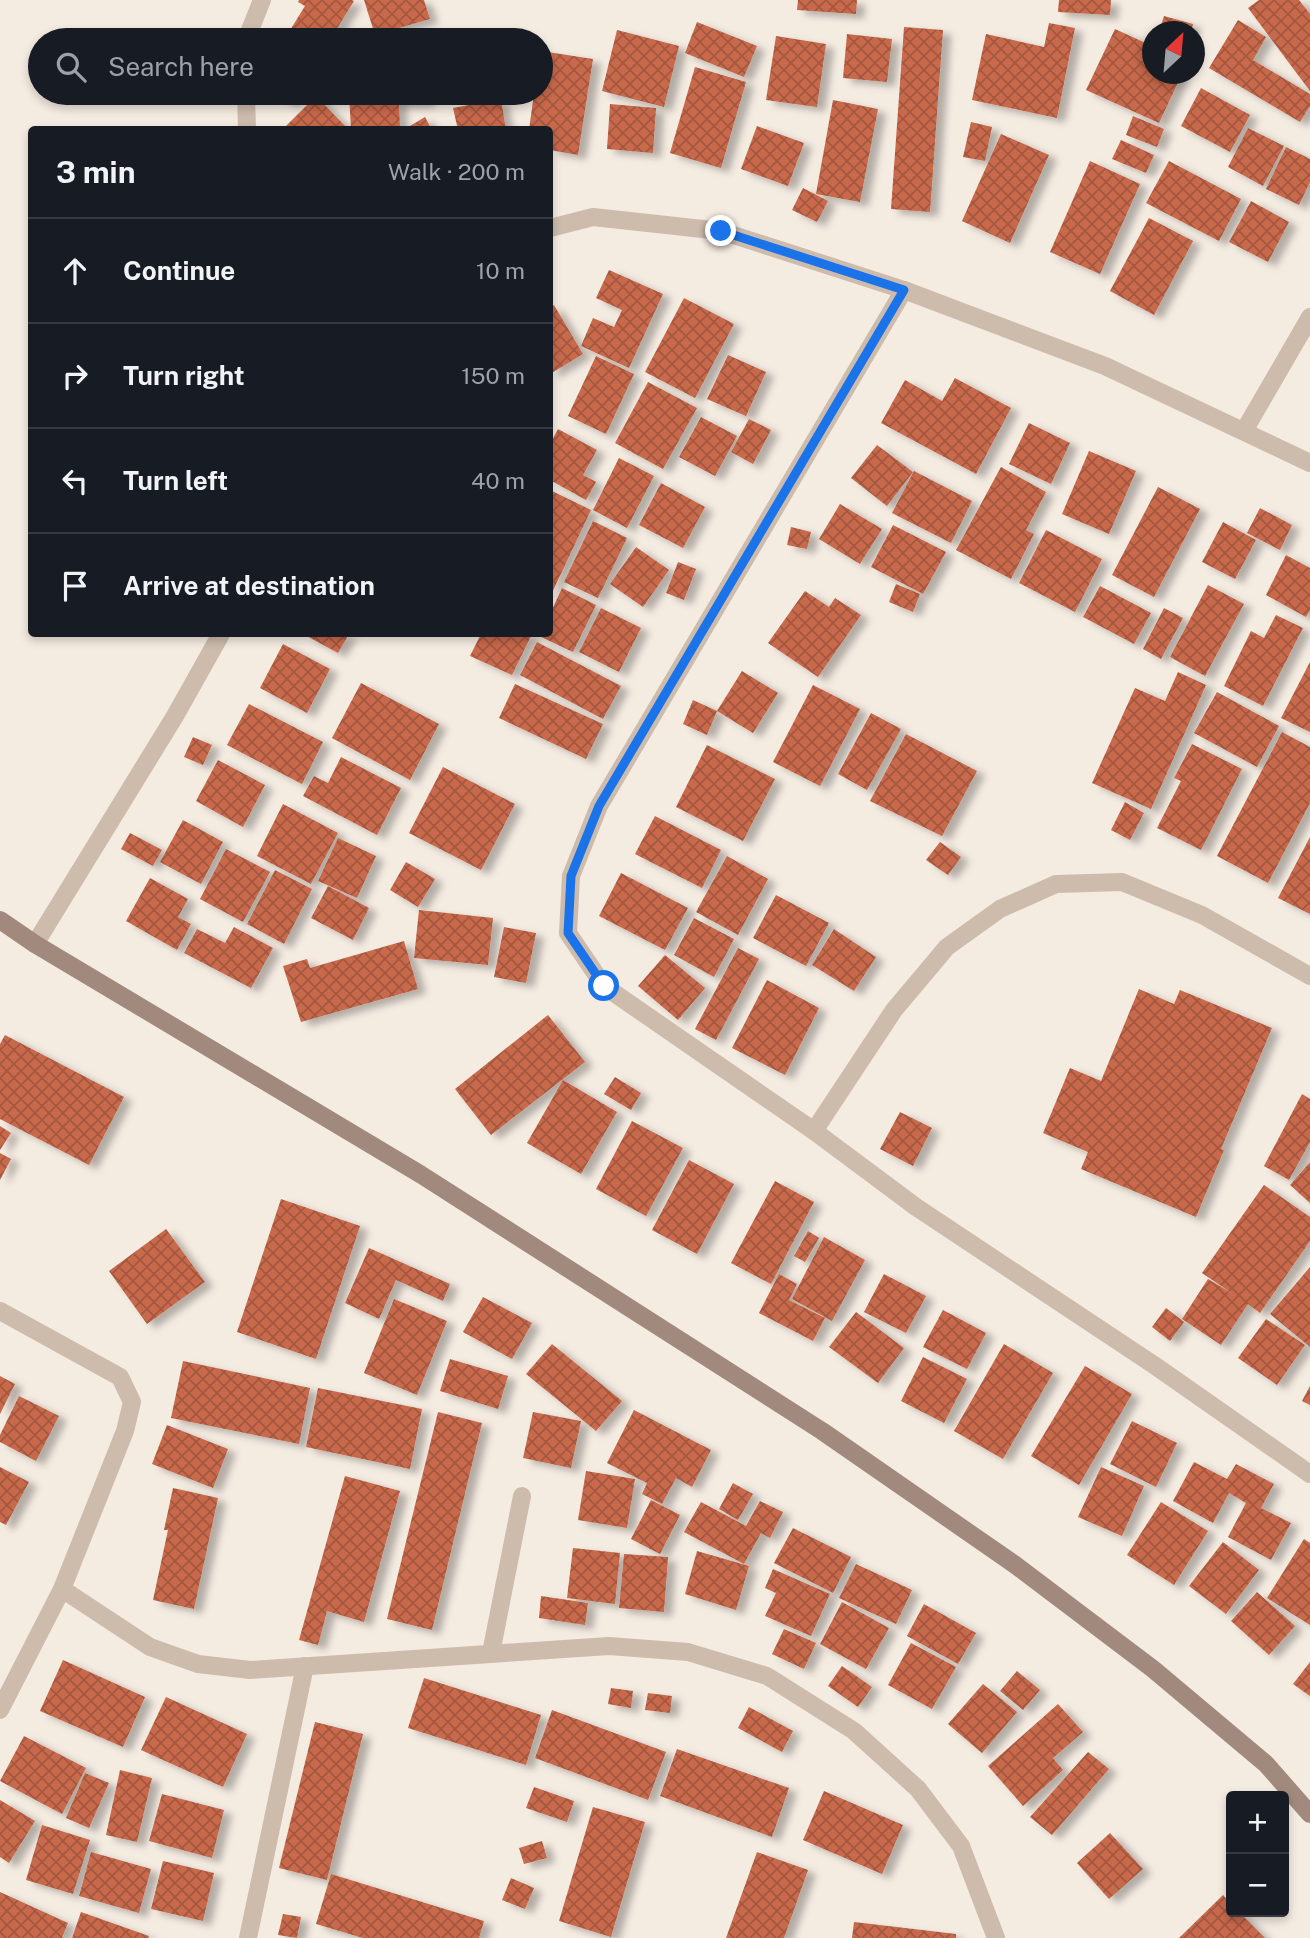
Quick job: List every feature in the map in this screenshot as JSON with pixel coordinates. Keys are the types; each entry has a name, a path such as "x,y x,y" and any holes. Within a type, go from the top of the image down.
{"main road":[{"path":"0,920 35,944 420,1174 822,1431 1014,1564 1153,1669 1266,1764 1310,1814"}],"street":[{"path":"251,28 262,0"},
{"path":"246,105 247,126"},
{"path":"553,227 593,217 721,231 904,290 1105,366 1310,463"},
{"path":"904,290 599,806 571,876 568,933 604,986 814,1131 916,1207 1154,1365 1310,1474"},
{"path":"1244,431 1310,317"},
{"path":"35,944 175,716 219,637"},
{"path":"814,1131 894,1010 947,947 1000,909 1056,884 1122,882 1202,915 1310,976"},
{"path":"0,1311 120,1377 132,1402 125,1431 62,1589 0,1710"},
{"path":"491,1654 522,1496"},
{"path":"62,1589 150,1647 198,1664 250,1670 609,1646 688,1651 767,1676 854,1731 918,1789 961,1846 996,1938"},
{"path":"248,1938 305,1666"}],"building":[{"path":"364,0 424,0 430,19 399,28 373,28"},
{"path":"798,0 857,0 856,14 797,10"},
{"path":"1059,0 1111,0 1110,15 1058,12"},
{"path":"1259,0 1299,0 1310,14 1310,91 1248,8"},
{"path":"354,1 337,28 291,28 305,6 298,2"},
{"path":"1164,16 1182,21 1162,21"},
{"path":"1238,20 1266,37 1253,60 1310,94 1310,106 1300,122 1209,68"},
{"path":"697,22 757,46 744,77 685,53"},
{"path":"1049,23 1075,28 1057,118 972,100 986,34 1044,47"},
{"path":"904,27 943,30 930,212 891,209"},
{"path":"1115,29 1142,41 1142,84 1177,84 1159,123 1086,90"},
{"path":"617,30 679,46 664,107 602,91"},
{"path":"847,34 892,39 887,82 843,78"},
{"path":"776,36 826,44 817,107 766,100"},
{"path":"553,53 593,59 578,155 553,151 553,126 530,126 532,105 553,105"},
{"path":"695,67 746,82 721,168 670,153"},
{"path":"1201,88 1250,115 1230,152 1181,126"},
{"path":"833,100 878,109 860,202 816,194"},
{"path":"610,104 656,108 653,153 607,149"},
{"path":"307,105 325,105 345,126 286,126"},
{"path":"350,105 399,105 400,126 351,126"},
{"path":"502,105 505,126 457,126 453,108"},
{"path":"1133,116 1164,129 1157,147 1126,135"},
{"path":"425,117 430,126 410,126"},
{"path":"971,122 992,127 985,161 963,157"},
{"path":"757,126 804,143 788,186 741,169"},
{"path":"1248,128 1284,146 1263,186 1228,167"},
{"path":"1001,134 1049,155 1010,243 962,221"},
{"path":"1121,140 1154,155 1146,173 1112,159"},
{"path":"1286,147 1310,159 1310,182 1299,205 1266,189"},
{"path":"1090,161 1140,184 1100,274 1050,252"},
{"path":"1169,161 1241,199 1219,241 1146,203"},
{"path":"803,188 828,201 817,222 792,210"},
{"path":"1251,201 1289,222 1268,262 1229,242"},
{"path":"1149,218 1193,241 1154,315 1110,291"},
{"path":"609,270 663,294 629,368 581,346 593,318 614,327 622,310 596,298"},
{"path":"684,298 734,324 695,398 645,372"},
{"path":"553,306 583,354 553,372"},
{"path":"728,355 766,372 746,416 707,399"},
{"path":"596,356 634,374 606,434 568,416"},
{"path":"955,378 1011,408 976,474 881,423 905,380 942,401"},
{"path":"648,382 697,408 663,469 615,443"},
{"path":"701,417 737,436 715,476 679,457"},
{"path":"749,419 771,430 753,464 731,452"},
{"path":"1029,423 1070,443 1051,484 1009,464"},
{"path":"558,429 597,450 583,475 596,482 586,500 553,482 553,438"},
{"path":"877,445 913,472 887,506 851,478"},
{"path":"1089,451 1136,471 1109,534 1062,514"},
{"path":"619,458 654,476 627,528 593,510"},
{"path":"1001,467 1046,492 1026,530 1034,534 1011,579 956,550"},
{"path":"914,471 972,501 951,543 892,513"},
{"path":"661,483 705,507 683,548 639,525"},
{"path":"1158,487 1200,509 1154,597 1112,575"},
{"path":"553,491 591,510 553,591"},
{"path":"840,504 882,529 860,564 819,539"},
{"path":"1260,508 1292,525 1280,550 1247,533"},
{"path":"593,521 627,538 598,598 564,582"},
{"path":"1223,522 1256,540 1235,579 1202,562"},
{"path":"893,525 946,552 923,594 871,567"},
{"path":"791,527 811,532 807,549 787,545"},
{"path":"1046,530 1102,559 1075,612 1019,583"},
{"path":"636,547 669,570 643,607 610,584"},
{"path":"1286,555 1310,568 1310,610 1306,617 1266,595"},
{"path":"678,562 696,569 684,600 666,593"},
{"path":"896,584 920,594 913,612 889,602"},
{"path":"1208,585 1244,604 1205,676 1170,657"},
{"path":"1100,586 1151,613 1134,644 1083,617"},
{"path":"562,588 596,605 573,652 541,637 553,637 553,608"},
{"path":"805,591 829,607 835,598 861,615 818,677 768,643"},
{"path":"601,608 641,628 619,672 579,652"},
{"path":"1164,608 1183,618 1161,659 1143,649"},
{"path":"1276,615 1303,628 1263,706 1224,686 1251,631 1264,638"},
{"path":"309,637 347,637 338,653"},
{"path":"480,637 531,637 512,675 470,656"},
{"path":"537,642 621,686 603,719 520,675"},
{"path":"283,644 330,669 307,713 260,688"},
{"path":"1310,662 1310,732 1281,718"},
{"path":"742,671 778,693 753,733 717,711"},
{"path":"1178,672 1206,685 1151,809 1092,783 1135,688 1165,701"},
{"path":"361,683 439,724 410,780 332,738"},
{"path":"515,684 603,724 586,759 499,718"},
{"path":"813,685 860,709 820,786 773,762"},
{"path":"1217,692 1279,726 1257,767 1194,733"},
{"path":"693,700 717,711 707,735 683,724"},
{"path":"249,704 323,742 302,784 227,745"},
{"path":"871,713 901,729 867,790 838,774"},
{"path":"1282,732 1310,747 1310,803 1268,883 1217,856"},
{"path":"906,734 977,771 942,836 870,801"},
{"path":"193,737 212,745 203,765 184,757"},
{"path":"1192,744 1242,769 1201,850 1157,828 1181,781 1174,778"},
{"path":"707,745 775,779 743,841 676,807"},
{"path":"341,757 401,788 377,835 303,796 314,776 328,783"},
{"path":"218,760 265,785 243,827 196,801"},
{"path":"443,767 515,804 481,870 409,833"},
{"path":"1125,802 1144,813 1130,840 1111,830"},
{"path":"283,804 338,833 311,884 257,856"},
{"path":"655,816 721,850 702,888 635,854"},
{"path":"183,820 223,842 201,884 160,862"},
{"path":"130,833 162,850 153,866 121,849"},
{"path":"1310,837 1310,914 1278,898"},
{"path":"338,838 376,856 357,898 318,881"},
{"path":"940,842 961,857 948,875 926,860"},
{"path":"226,849 270,872 243,922 200,899"},
{"path":"727,856 768,879 738,935 696,912"},
{"path":"406,862 435,879 418,907 390,890"},
{"path":"275,870 312,889 284,944 247,924"},
{"path":"621,873 688,908 665,950 599,916"},
{"path":"150,878 188,899 178,917 191,924 177,950 126,921"},
{"path":"328,886 369,908 353,940 311,918"},
{"path":"776,895 829,923 806,966 753,938"},
{"path":"419,910 493,918 488,965 414,958"},
{"path":"694,918 734,939 714,977 674,955"},
{"path":"234,927 273,948 251,988 184,953 197,929 225,943"},
{"path":"504,927 536,933 526,983 494,977"},
{"path":"834,929 876,957 854,991 812,965"},
{"path":"404,941 418,989 301,1022 283,966 307,959 310,968"},
{"path":"738,948 759,959 716,1040 695,1029"},
{"path":"665,955 705,988 678,1020 638,986"},
{"path":"767,980 819,1008 785,1075 732,1048"},
{"path":"1139,989 1174,1004 1180,990 1272,1028 1221,1149 1224,1150 1196,1217 1081,1169 1088,1152 1043,1133 1070,1068 1101,1081"},
{"path":"548,1015 585,1062 491,1135 455,1089"},
{"path":"5,1035 124,1097 89,1165 0,1119 0,1044"},
{"path":"615,1077 641,1093 631,1110 604,1094"},
{"path":"563,1080 617,1112 581,1174 527,1143"},
{"path":"1302,1094 1310,1099 1310,1142 1289,1180 1264,1166"},
{"path":"900,1112 932,1128 913,1166 880,1149"},
{"path":"632,1121 683,1148 646,1216 596,1189"},
{"path":"0,1126 11,1133 0,1150"},
{"path":"0,1153 11,1159 0,1180"},
{"path":"689,1160 734,1184 697,1254 652,1230"},
{"path":"1310,1162 1310,1203 1290,1185"},
{"path":"775,1181 814,1202 771,1284 731,1263"},
{"path":"1264,1185 1310,1217 1310,1241 1260,1313 1248,1304 1221,1345 1182,1319 1208,1279 1233,1294 1202,1273"},
{"path":"281,1199 360,1226 316,1359 237,1332"},
{"path":"166,1229 205,1282 147,1324 109,1271"},
{"path":"808,1231 819,1238 805,1262 794,1256"},
{"path":"824,1237 865,1260 832,1321 792,1299"},
{"path":"369,1248 450,1284 443,1301 396,1280 379,1319 345,1303"},
{"path":"1310,1267 1310,1347 1270,1314"},
{"path":"779,1274 797,1284 789,1300 825,1318 813,1341 759,1313"},
{"path":"884,1274 926,1296 906,1333 864,1312"},
{"path":"483,1297 532,1323 512,1359 463,1332"},
{"path":"394,1299 447,1321 417,1395 364,1373"},
{"path":"1166,1308 1184,1322 1170,1341 1152,1327"},
{"path":"943,1310 986,1333 967,1369 923,1347"},
{"path":"856,1312 904,1348 878,1383 829,1347"},
{"path":"1266,1319 1305,1345 1277,1385 1238,1358"},
{"path":"552,1344 622,1401 596,1431 526,1374"},
{"path":"1004,1344 1053,1373 1003,1459 954,1431"},
{"path":"923,1357 967,1379 944,1423 901,1401"},
{"path":"450,1359 508,1376 498,1409 440,1391"},
{"path":"183,1361 310,1388 299,1444 171,1418"},
{"path":"1085,1366 1132,1394 1079,1485 1031,1456"},
{"path":"0,1376 15,1384 0,1414"},
{"path":"1310,1386 1310,1405 1302,1401"},
{"path":"318,1388 422,1409 410,1469 306,1447"},
{"path":"19,1396 59,1416 36,1461 0,1442 0,1435"},
{"path":"634,1410 711,1450 692,1487 676,1478 662,1504 642,1494 647,1483 607,1463"},
{"path":"438,1412 482,1423 432,1630 387,1619"},
{"path":"533,1412 581,1421 571,1468 523,1458"},
{"path":"1132,1421 1177,1443 1156,1487 1110,1464"},
{"path":"167,1425 228,1449 213,1488 152,1464"},
{"path":"1194,1462 1227,1479 1236,1464 1274,1484 1261,1508 1291,1523 1271,1560 1228,1537 1246,1503 1229,1493 1213,1523 1173,1501"},
{"path":"0,1467 29,1482 6,1525 0,1522"},
{"path":"1101,1467 1144,1486 1122,1536 1078,1517"},
{"path":"586,1471 635,1479 627,1528 578,1520"},
{"path":"345,1476 400,1491 364,1622 327,1611 318,1645 299,1640"},
{"path":"733,1483 753,1494 738,1520 719,1509"},
{"path":"173,1488 218,1498 194,1609 153,1600 168,1530 164,1530"},
{"path":"651,1500 680,1515 660,1554 631,1539"},
{"path":"760,1501 783,1512 770,1538 761,1533 744,1564 684,1532 701,1502 746,1526"},
{"path":"1161,1502 1208,1531 1174,1585 1127,1555"},
{"path":"793,1528 851,1557 833,1593 774,1563"},
{"path":"1304,1539 1310,1543 1310,1625 1267,1598"},
{"path":"1223,1542 1259,1570 1226,1614 1189,1586"},
{"path":"573,1548 620,1553 615,1604 567,1598"},
{"path":"697,1551 749,1566 736,1610 685,1594"},
{"path":"624,1554 668,1557 664,1612 619,1608"},
{"path":"856,1564 912,1590 896,1624 839,1598"},
{"path":"773,1569 830,1594 811,1636 765,1616 776,1593 765,1588"},
{"path":"1257,1592 1295,1626 1269,1655 1231,1621"},
{"path":"541,1596 588,1603 585,1625 539,1618"},
{"path":"842,1602 889,1628 866,1669 820,1644"},
{"path":"924,1604 976,1633 958,1664 907,1636"},
{"path":"784,1629 816,1643 804,1669 772,1654"},
{"path":"911,1643 956,1667 932,1709 888,1685"},
{"path":"63,1660 145,1697 123,1747 40,1711"},
{"path":"1310,1662 1310,1696 1293,1684"},
{"path":"842,1666 872,1687 858,1707 828,1686"},
{"path":"1017,1671 1040,1690 1023,1710 1000,1691"},
{"path":"424,1678 541,1715 526,1765 408,1728"},
{"path":"983,1684 1017,1712 982,1753 948,1724"},
{"path":"611,1688 633,1691 631,1708 608,1704"},
{"path":"648,1693 672,1696 670,1713 645,1710"},
{"path":"166,1697 247,1734 223,1787 141,1750"},
{"path":"1058,1704 1083,1732 1053,1758 1063,1770 1023,1806 988,1766"},
{"path":"749,1707 793,1731 782,1752 738,1728"},
{"path":"552,1710 666,1752 648,1800 535,1758"},
{"path":"315,1722 363,1734 327,1880 279,1868"},
{"path":"24,1736 86,1768 62,1814 0,1781"},
{"path":"677,1749 789,1788 772,1837 660,1796"},
{"path":"1088,1752 1109,1769 1052,1835 1030,1817"},
{"path":"120,1770 152,1778 137,1842 106,1835"},
{"path":"85,1773 109,1783 89,1828 66,1818"},
{"path":"534,1787 574,1801 567,1822 526,1808"},
{"path":"824,1791 903,1825 882,1874 803,1840"},
{"path":"162,1794 224,1810 212,1858 149,1841"},
{"path":"0,1800 35,1821 9,1863 0,1857"},
{"path":"593,1807 645,1822 611,1937 559,1921"},
{"path":"42,1825 90,1840 73,1894 26,1880"},
{"path":"1110,1833 1143,1869 1109,1899 1077,1863"},
{"path":"542,1841 547,1858 524,1864 519,1848"},
{"path":"91,1852 151,1869 139,1913 79,1896"},
{"path":"757,1852 808,1870 784,1938 726,1938"},
{"path":"163,1861 214,1873 203,1921 151,1909"},
{"path":"331,1874 484,1921 479,1938 363,1938 316,1924"},
{"path":"511,1878 534,1888 525,1909 502,1900"},
{"path":"0,1892 68,1923 62,1938 0,1938"},
{"path":"1223,1895 1226,1898 1226,1917 1244,1917 1265,1938 1179,1938"},
{"path":"81,1912 149,1936 72,1938"},
{"path":"283,1914 301,1917 297,1938 278,1935"},
{"path":"854,1922 956,1934 956,1938 852,1938"}],"route":[{"path":"604,986 568,933 571,876 599,806 904,290 721,231"}]}
